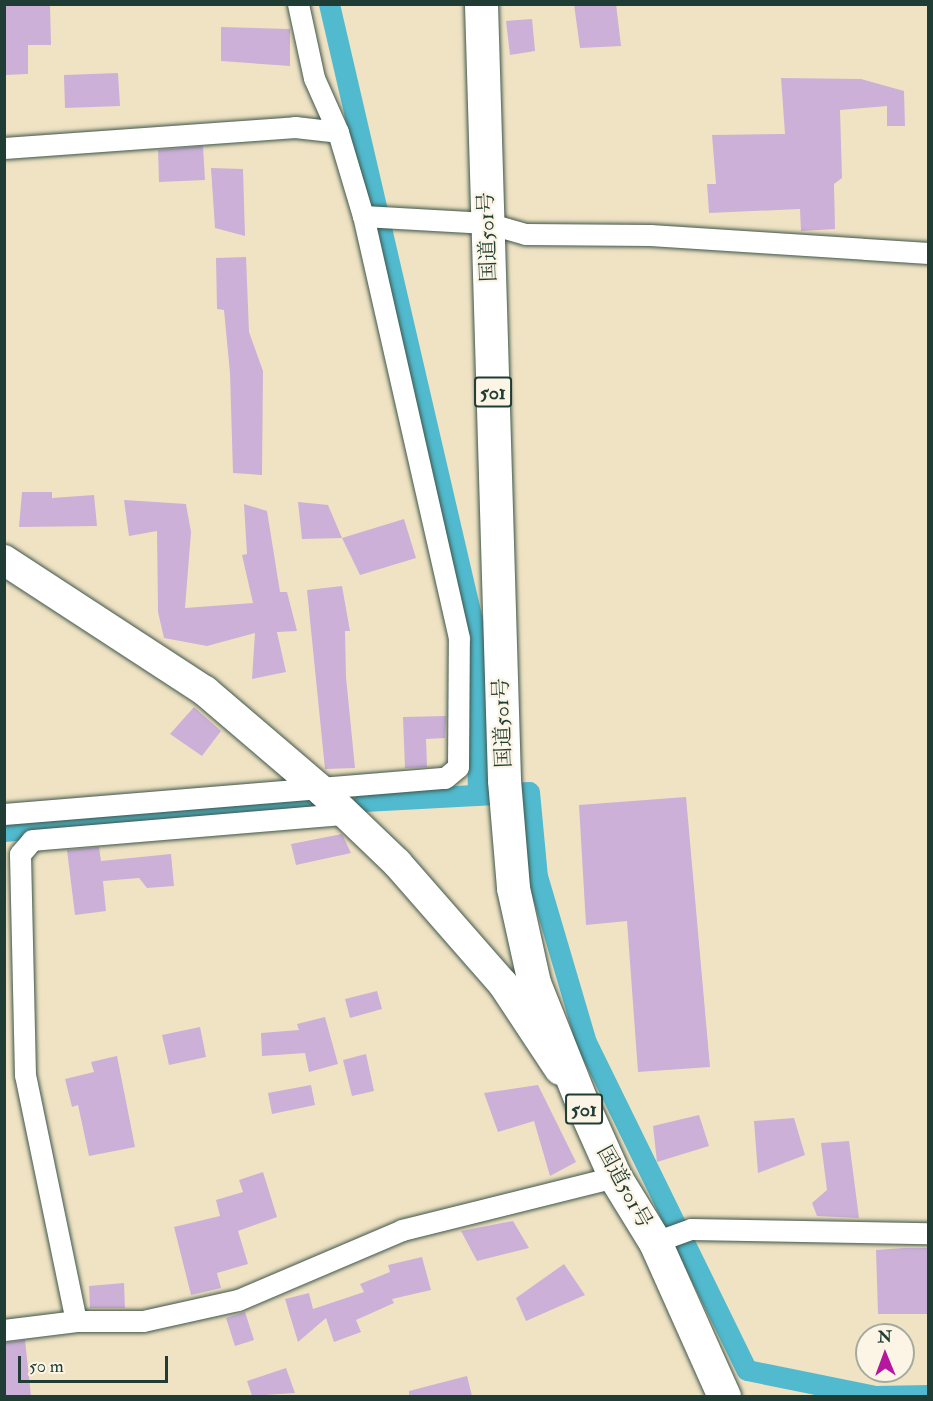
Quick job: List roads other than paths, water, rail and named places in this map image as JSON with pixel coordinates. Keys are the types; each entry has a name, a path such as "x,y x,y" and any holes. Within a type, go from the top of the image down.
{"highway":[{"name":"国道501号","path":"481,4 505,790 513,888 534,983 582,1103 615,1177 662,1239 724,1396"}],"street":[{"path":"4,814 322,791 445,778 458,767 463,657 374,216 314,78 298,4"},
{"path":"4,148 295,127 338,132"},
{"path":"374,216 487,223 525,234 650,236 928,253"},
{"path":"4,560 205,691 322,791 397,862 503,984 582,1103"},
{"path":"76,1321 25,1075 20,854 32,840 344,814"},
{"path":"4,1330 76,1321 143,1321 238,1300 402,1230 615,1177"},
{"path":"662,1239 691,1229 928,1233"}],"waterway":[{"path":"329,4 476,637 478,795"},
{"path":"364,801 529,792 537,876 586,1042 747,1370 875,1396 928,1395"},
{"path":"4,831 305,804"}]}
